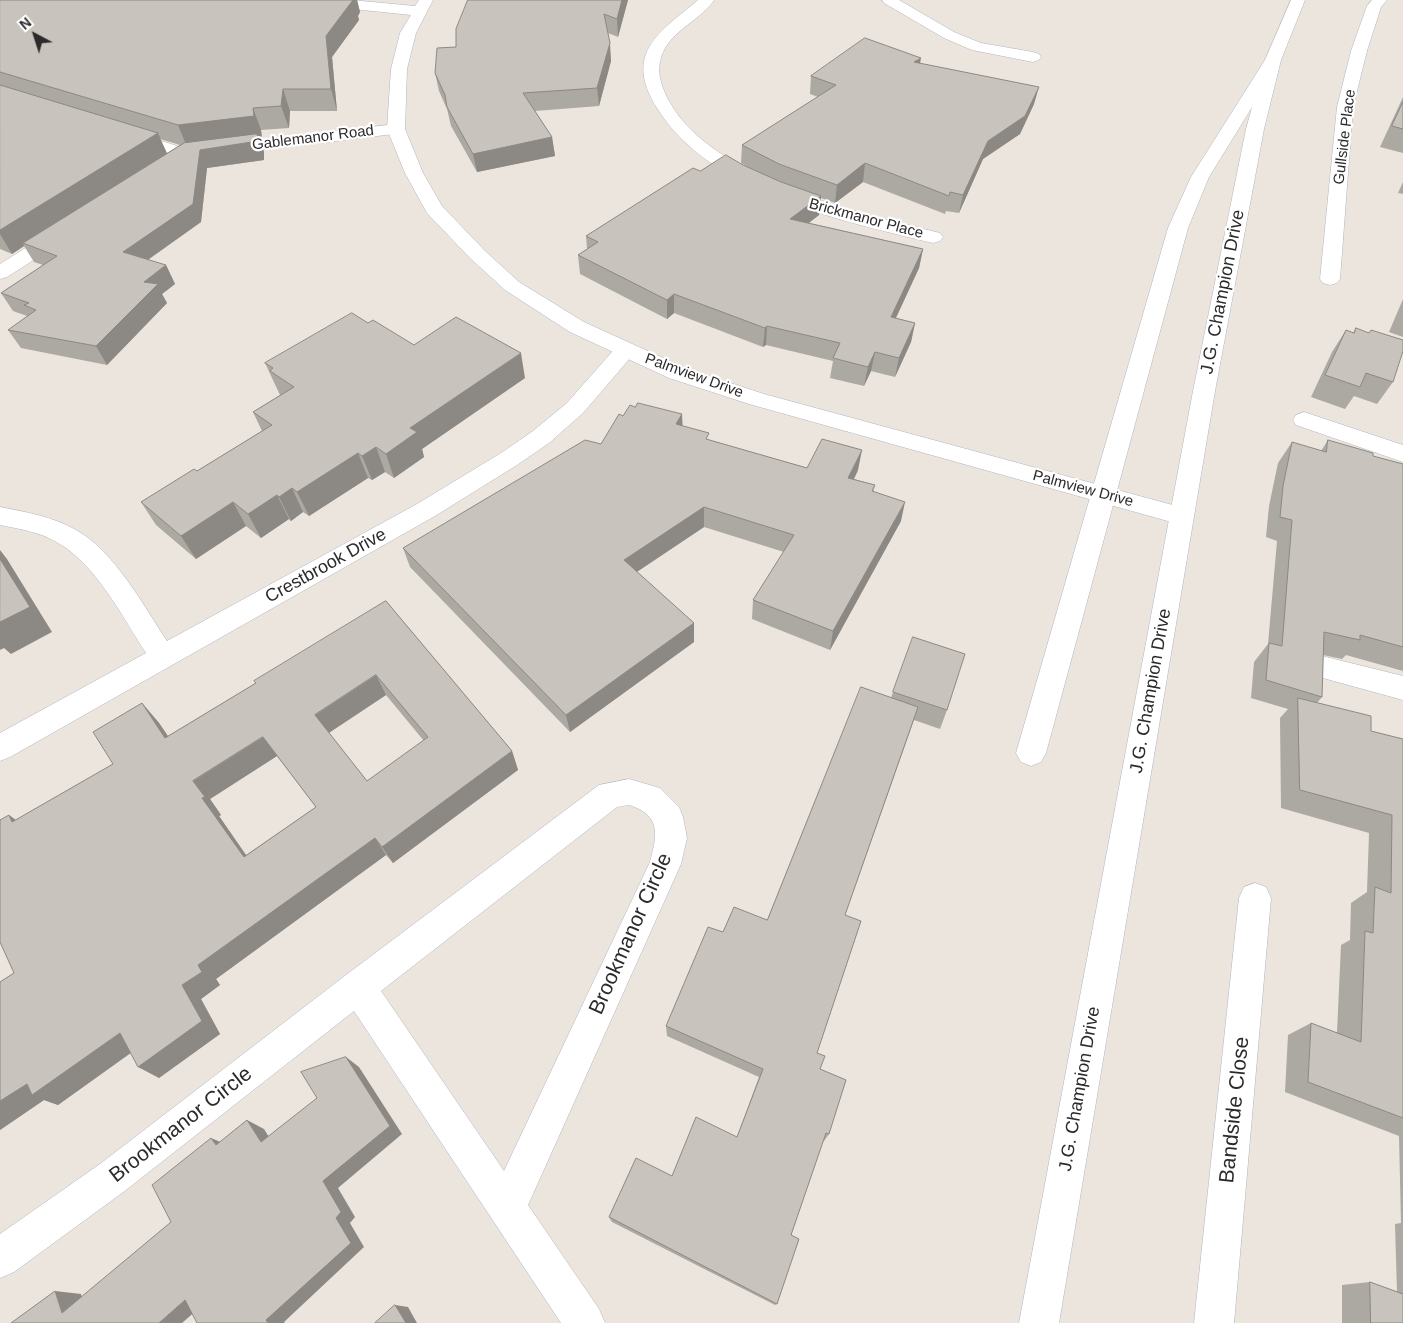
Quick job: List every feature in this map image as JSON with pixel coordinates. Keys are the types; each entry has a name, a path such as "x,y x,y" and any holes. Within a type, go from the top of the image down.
{"street":[{"path":"305,0 423,6"},
{"name":"Brickmanor Place","path":"707,0 664,38 651,62 652,79 658,95 667,112 680,129 698,145 721,161 768,188 827,210 933,237"},
{"path":"889,0 949,35 977,47 1033,57"},
{"name":"J.G. Champion Drive","path":"1039,1323 1204,391 1255,129 1273,60 1298,0"},
{"name":"Gullside Place","path":"1330,279 1345,107 1362,42 1374,6 1380,0"},
{"name":"Palmview Drive","path":"423,6 408,33 399,68 396,129 414,173 434,209 477,254 512,286 577,327 677,373 757,399 1182,516"},
{"name":"J.G. Champion Drive","path":"1031,753 1105,495 1178,228 1200,177 1273,60"},
{"name":"Gablemanor Road","path":"114,131 186,154 396,129"},
{"path":"170,164 186,154"},
{"path":"0,273 73,226"},
{"name":"Crestbrook Drive","path":"0,748 426,510 517,453 541,437 575,408 626,350"},
{"path":"1304,420 1403,454"},
{"path":"0,516 44,526 70,538 85,549 102,568 163,657"},
{"path":"1322,668 1403,688"},
{"name":"Brookmanor Circle","path":"0,1258 113,1177 358,987 610,796 629,792 648,798 658,805 668,817 672,838 665,864 507,1207"},
{"name":"Bandside Close","path":"1214,1323 1255,898"},
{"path":"358,987 585,1323"}],"building":[{"path":"0,0 353,0 326,36 331,89 283,89 281,106 253,108 254,116 178,125 0,72"},
{"path":"468,0 622,0 617,19 604,14 610,43 597,88 523,93 552,137 473,154 447,107 445,95 435,73 437,48 456,47 456,29"},
{"path":"865,38 921,58 914,62 1039,87 1025,116 988,141 963,195 950,192 949,196 865,163 837,185 779,164 742,145 836,85 811,76"},
{"path":"0,85 158,133 0,230"},
{"path":"1403,102 1403,129 1392,126"},
{"path":"257,134 258,141 200,150 193,204 123,252 166,265 144,282 158,284 96,346 8,330 36,310 24,305 29,303 1,293 57,256 23,243 184,143"},
{"path":"726,155 781,182 821,196 790,219 923,249 891,317 915,323 899,358 875,352 868,367 833,358 840,343 767,326 765,328 674,294 667,300 578,255 598,242 586,236 693,168 700,171"},
{"path":"352,313 368,323 373,320 414,345 456,317 521,353 410,428 417,432 386,454 376,447 362,456 358,453 297,492 292,488 279,497 277,495 248,514 233,502 181,536 141,502 194,469 197,471 272,425 253,412 294,387 270,371 273,368 265,363"},
{"path":"1356,328 1369,333 1371,330 1403,340 1403,351 1393,382 1366,373 1360,387 1325,375 1346,330 1354,333"},
{"path":"638,403 682,414 676,424 709,433 706,439 807,468 822,439 862,450 848,478 875,485 872,491 905,502 833,631 753,600 794,535 704,507 624,560 694,623 566,715 403,548 585,440 601,444 619,414 623,416 630,405 635,407"},
{"path":"1328,440 1373,453 1373,456 1403,464 1403,647 1360,635 1360,640 1324,632 1322,697 1266,680 1269,643 1282,646 1292,520 1280,517 1283,486 1292,442 1326,452"},
{"path":"0,559 30,607 0,622"},
{"path":"386,601 512,751 382,847 375,838 198,965 202,972 182,985 202,1021 138,1067 120,1033 32,1095 27,1084 0,1101 0,982 14,973 0,942 0,820 9,815 12,822 113,764 93,732 142,703 165,738 256,683 254,681","holes":["376,675 428,737 367,781 315,715","263,737 316,807 244,857 202,798 205,797 193,781"]},
{"path":"913,637 965,654 947,710 893,692"},
{"path":"861,687 918,707 845,915 861,921 817,1053 825,1056 820,1069 846,1080 829,1134 826,1133 791,1235 799,1239 777,1304 609,1217 636,1158 672,1176 696,1117 737,1137 763,1069 666,1026 708,927 723,932 734,907 767,920"},
{"path":"1298,698 1371,716 1371,731 1403,739 1403,1118 1308,1082 1311,1023 1361,1042 1365,931 1373,933 1375,887 1391,893 1392,815 1300,790"},
{"path":"346,1057 390,1126 323,1181 341,1212 336,1218 351,1243 266,1320 268,1323 197,1323 185,1300 159,1323 11,1323 55,1291 62,1313 171,1222 152,1185 211,1138 216,1145 247,1120 261,1142 317,1098 301,1072"},
{"path":"1370,1282 1403,1294 1403,1323 1371,1323"},
{"path":"395,1305 406,1323 375,1323"}]}
